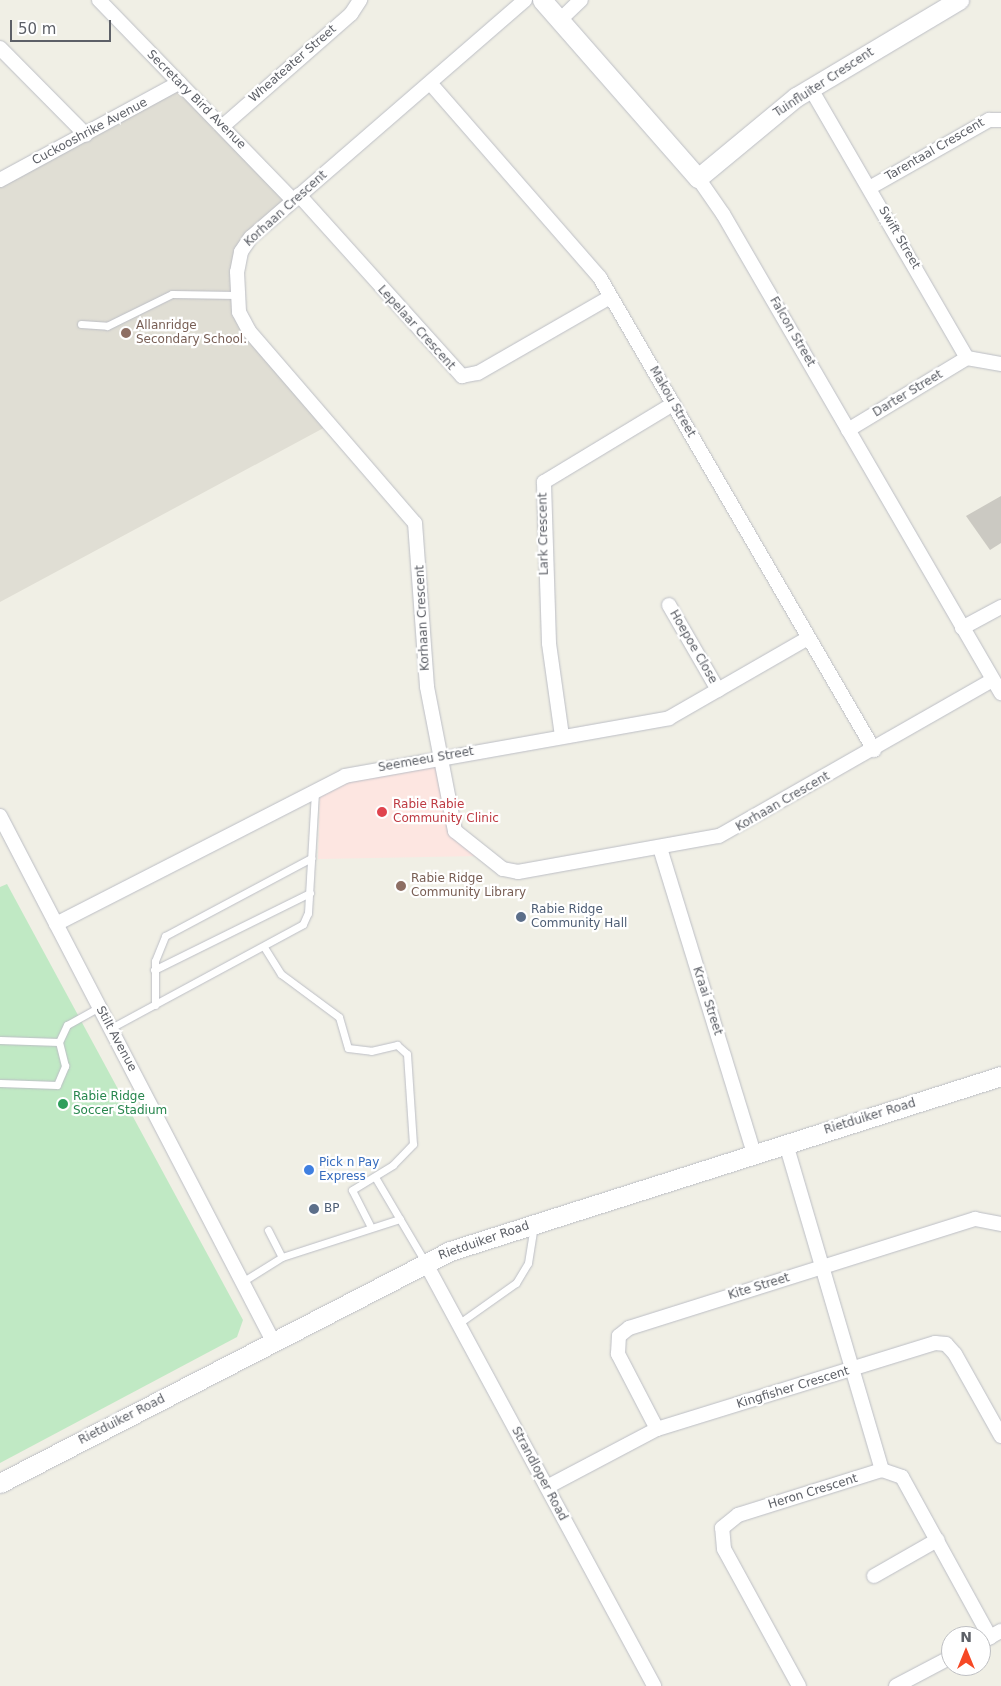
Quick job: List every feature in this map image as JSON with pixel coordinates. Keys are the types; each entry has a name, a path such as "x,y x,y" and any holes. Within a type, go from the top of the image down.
{"street":[{"name":"Secretary Bird Avenue","path":"99,0 179,83 296,197"},
{"name":"Wheateater Street","path":"223,126 351,14 360,0"},
{"name":"Korhaan Crescent","path":"525,0 431,84 296,197 243,248 237,295 239,312 249,331 415,523 424,667 451,826 503,868 524,872 660,848 731,832 993,680"},
{"name":"Falcon Street","path":"542,0 698,178 1001,693"},
{"path":"560,20 581,0"},
{"name":"Tuinfluiter Crescent","path":"698,178 811,89 958,0"},
{"path":"0,48 86,135"},
{"name":"Cuckooshrike Avenue","path":"0,180 179,83"},
{"name":"Makou Street","path":"431,84 595,271 874,750"},
{"name":"Swift Street","path":"811,89 871,187 968,358"},
{"name":"Tarentaal Crescent","path":"871,187 989,120 1001,120"},
{"name":"Lepelaar Crescent","path":"296,197 462,376 478,373 610,297"},
{"path":"968,358 1001,364"},
{"name":"Darter Street","path":"848,430 968,358"},
{"name":"Lark Crescent","path":"562,736 549,643 544,482 673,404"},
{"name":"Hoepoe Close","path":"669,605 718,690"},
{"path":"962,628 1001,607"},
{"name":"Seemeeu Street","path":"56,924 316,789 345,776 668,718 808,638"},
{"name":"Stilt Avenue","path":"0,816 273,1341"},
{"name":"Kraai Street","path":"660,848 754,1154"},
{"name":"Rietduiker Road","path":"0,1483 424,1262 534,1223 1001,1076"},
{"path":"786,1144 882,1470 900,1474 985,1626"},
{"name":"Kite Street","path":"657,1430 618,1354 622,1332 974,1219 1001,1224"},
{"name":"Strandloper Road","path":"424,1262 654,1686"},
{"name":"Kingfisher Crescent","path":"547,1487 657,1430 935,1344 946,1344 959,1359 1001,1436"},
{"name":"Heron Crescent","path":"799,1686 724,1549 722,1528 738,1515 882,1470"},
{"path":"874,1576 937,1540"},
{"path":"896,1686 941,1662"}],"lane":[{"path":"81,324 107,326 172,294 237,295"},
{"path":"111,1028 303,924 310,893 316,789"},
{"path":"155,1005 154,970 158,946 171,932 311,858"},
{"path":"154,970 310,893"},
{"path":"264,946 278,971 339,1017 348,1048 364,1051 397,1045 407,1054 413,1144 403,1158 352,1190 370,1225"},
{"path":"0,1083 57,1084 65,1066 59,1042 67,1025 99,1007"},
{"path":"0,1040 59,1042"},
{"path":"375,1177 424,1262"},
{"path":"242,1282 282,1257 370,1225 400,1219"},
{"path":"458,1324 516,1283 528,1263 534,1223"},
{"path":"268,1230 282,1257"}],"shaded area":[{"name":"Allanridge Secondary School.","path":"179,83 293,200 241,252 243,321 331,424 0,602 0,177"},
{"name":"Rabie Rabie Community Clinic","path":"436,763 449,832 480,856 318,859 320,793 349,779"}],"green space":[{"name":"Rabie Ridge Soccer Stadium","path":"7,884 243,1320 237,1337 0,1463 0,887"}],"building":[{"path":"1001,496 1001,543 990,550 966,516"}],"place":[{"name":"Allanridge Secondary School.","path":"126,333"},
{"name":"Rabie Rabie Community Clinic","path":"382,812"},
{"name":"Rabie Ridge Community Library","path":"401,886"},
{"name":"Rabie Ridge Community Hall","path":"521,917"},
{"name":"Rabie Ridge Soccer Stadium","path":"63,1104"},
{"name":"Pick n Pay Express","path":"309,1170"},
{"name":"BP","path":"314,1209"}]}
